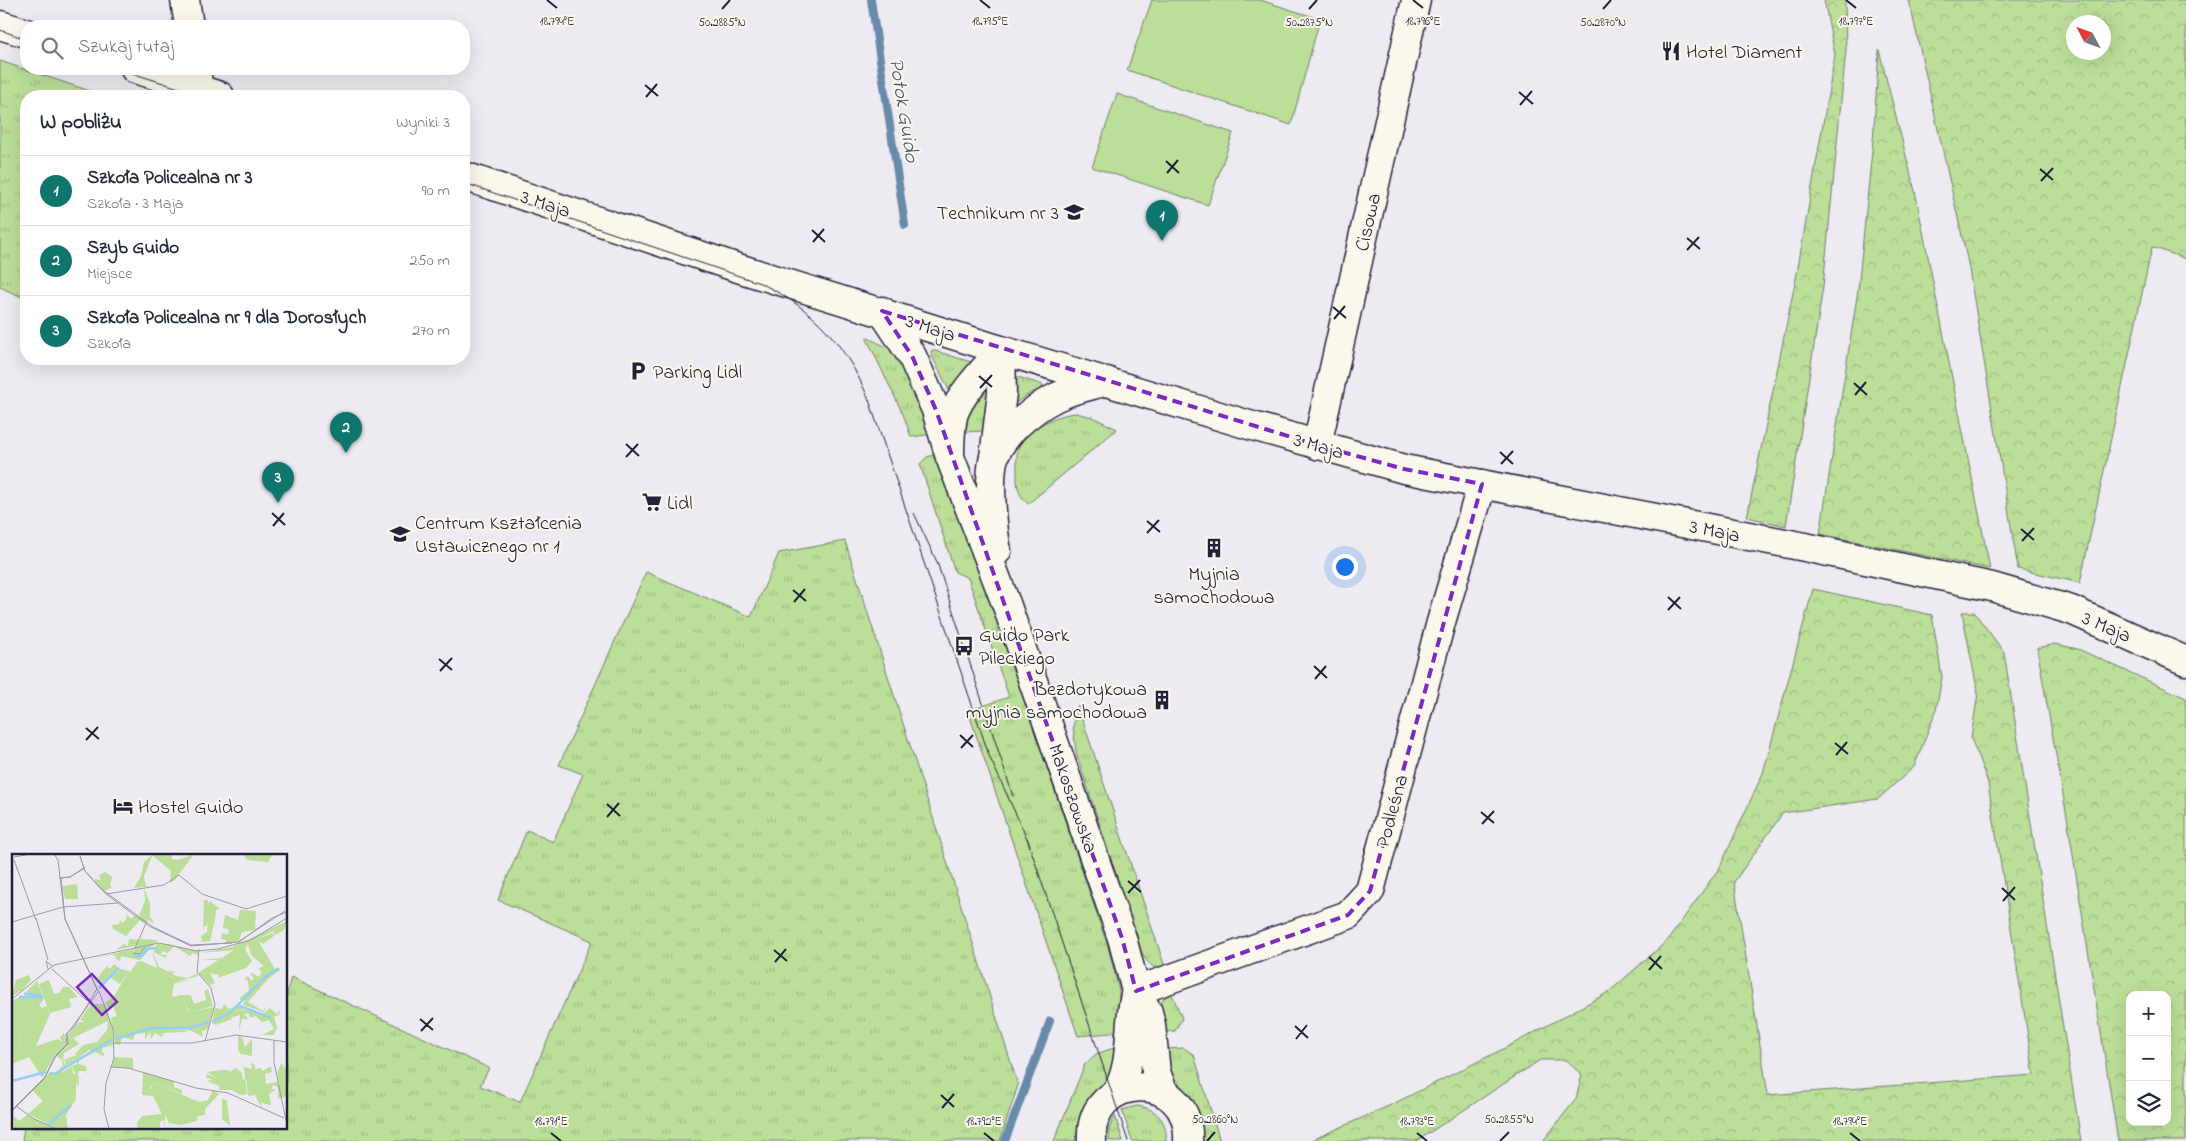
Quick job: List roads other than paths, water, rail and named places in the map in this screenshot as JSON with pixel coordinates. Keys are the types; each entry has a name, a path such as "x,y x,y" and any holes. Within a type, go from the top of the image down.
{"main road":[{"path":"185,0 188,20"},
{"name":"Cisowa","path":"1317,445 1416,0"},
{"path":"0,25 20,31"},
{"path":"161,75 205,85"},
{"name":"3 Maja","path":"470,178 738,268 882,311 1001,350 1317,445 1404,469 1823,551 1992,587 2070,610 2186,661"},
{"name":"Makoszowska","path":"882,311 912,356 936,410 950,457 1007,606 1122,938 1136,991 1148,1012 1156,1072 1164,1093 1175,1101 1184,1114 1189,1129 1188,1141"},
{"name":"Makoszowska","path":"950,457 950,440 955,412 973,382 1001,350"},
{"name":"Makoszowska","path":"1001,350 1002,393 991,490 994,535 1007,606"},
{"name":"Makoszowska","path":"994,457 1001,444 1024,418 1065,393 1107,381"},
{"name":"Podleśna","path":"1136,991 1348,915 1370,891 1442,622 1482,484"},
{"name":"Makoszowska","path":"1090,1135 1100,1108 1117,1092 1127,1069 1131,1008 1136,991"},
{"path":"1117,1092 1125,1088 1143,1087 1154,1088 1164,1093"}],"waterway":[{"name":"Potok Guido","path":"871,0 905,225"},
{"name":"Potok Guido","path":"1005,1141 1050,1021"}],"tram line":[{"path":"0,30 20,37"},
{"path":"138,75 185,90"},
{"path":"470,185 760,283 780,293 813,317 839,346 850,362 869,400 990,758 1030,845"},
{"path":"914,513 937,562 1013,796"},
{"path":"1027,838 1128,1141"}],"place":[{"name":"Hotel Diament","path":"1671,51"},
{"name":"Technikum nr 3","path":"1074,212"},
{"name":"Szkoła Policealna nr 3","path":"1162,241"},
{"name":"Parking Lidl","path":"638,371"},
{"name":"Szyb Guido","path":"346,453"},
{"name":"Lidl","path":"652,502"},
{"name":"Szkoła Policealna nr 9 dla Dorosłych","path":"278,503"},
{"name":"Centrum Kształcenia Ustawicznego nr 1","path":"400,534"},
{"name":"Myjnia samochodowa","path":"1214,548"},
{"name":"Guido Park Pileckiego","path":"964,646"},
{"name":"Bezdotykowa myjnia samochodowa","path":"1162,700"},
{"name":"Hostel Guido","path":"123,806"}]}
